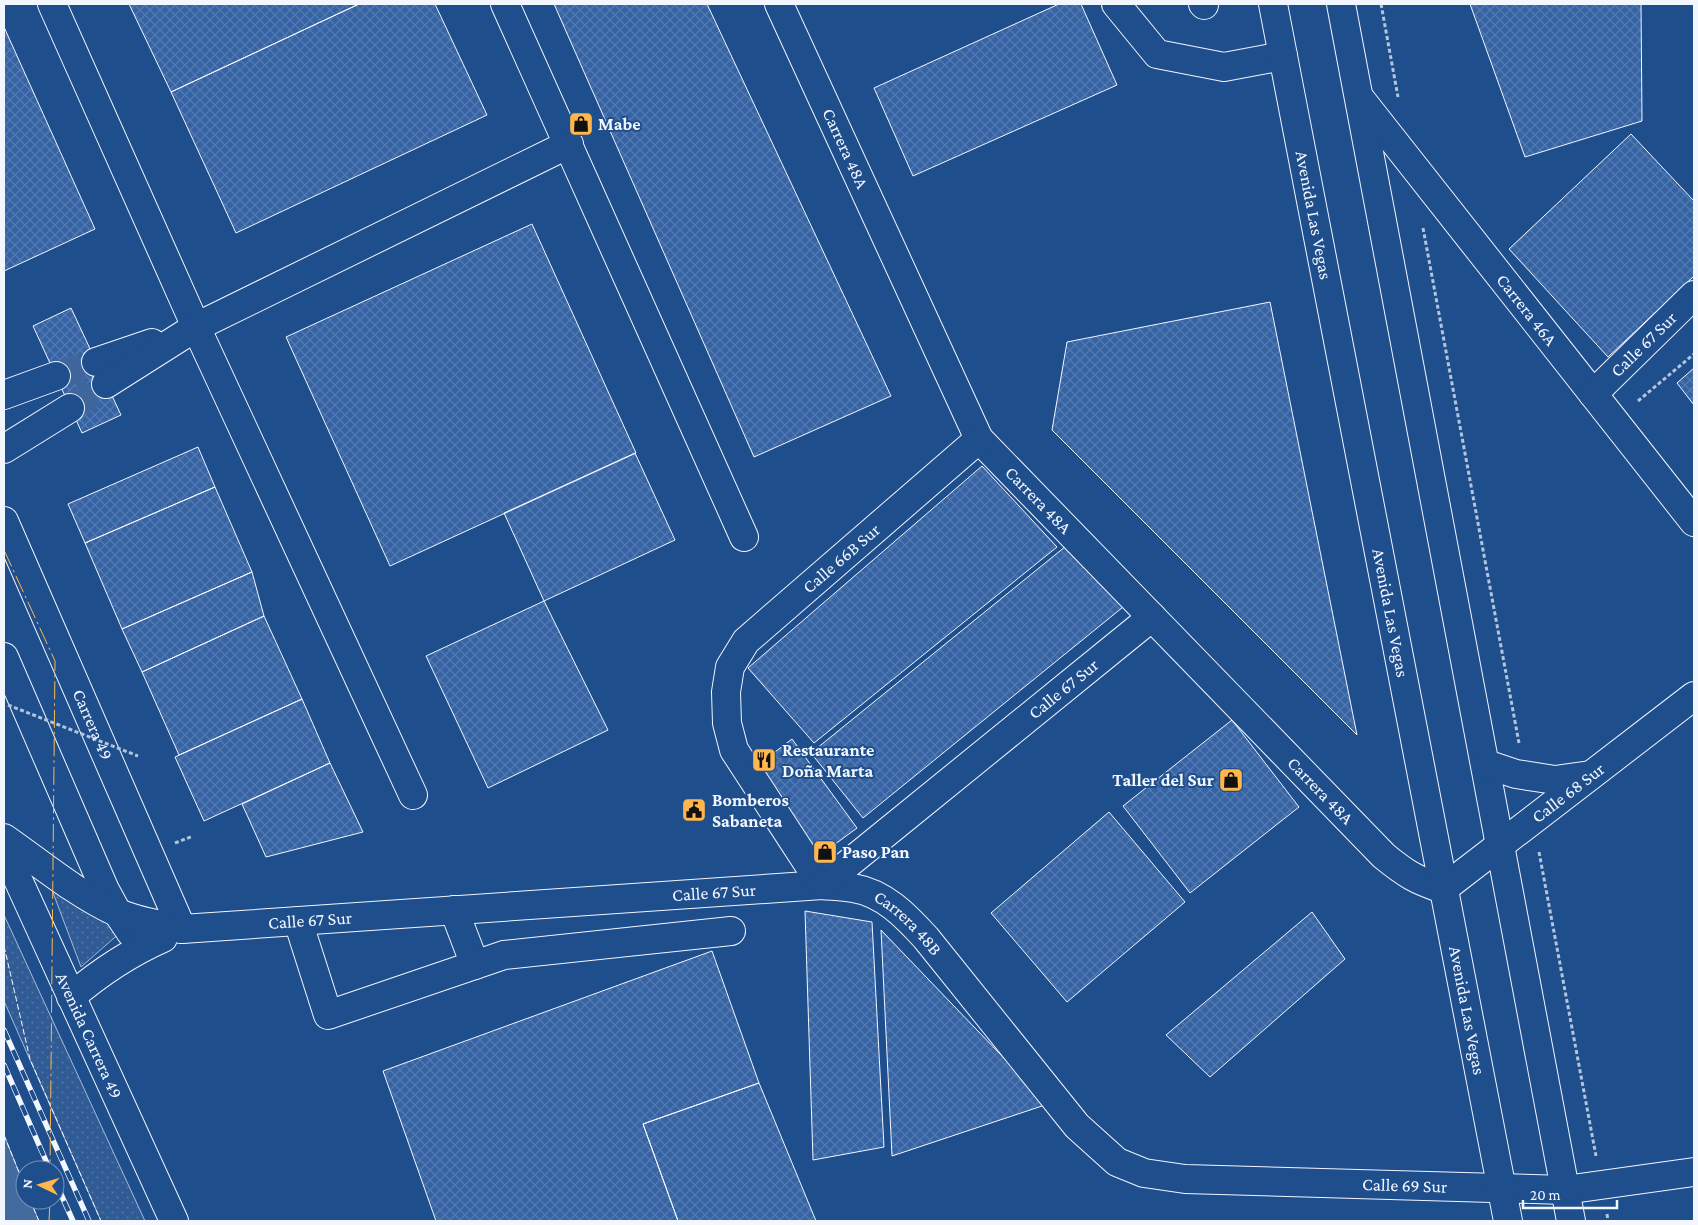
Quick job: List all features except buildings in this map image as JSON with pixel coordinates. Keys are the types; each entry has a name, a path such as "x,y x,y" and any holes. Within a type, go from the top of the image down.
{"main road":[{"path":"52,4 196,327 412,795"},
{"path":"505,4 744,537"},
{"name":"Carrera 48A","path":"779,4 979,439 1384,856 1406,874 1421,882 1443,889"},
{"path":"1116,4 1157,54 1224,67 1283,56"},
{"name":"Avenida Las Vegas","path":"1273,4 1508,1221"},
{"path":"1341,4 1571,1221"},
{"name":"Carrera 46A","path":"1359,97 1694,522"},
{"path":"101,373 569,144"},
{"name":"Calle 67 Sur","path":"1593,394 1694,295"},
{"path":"4,395 56,376"},
{"path":"4,449 70,408"},
{"name":"Calle 66B Sur","path":"822,886 734,750 727,723 726,692 730,668 746,641 979,439"},
{"name":"Carrera 49","path":"4,521 11,559 182,929"},
{"name":"Calle 67 Sur","path":"4,838 91,899 117,912 146,922 182,929 822,886 1152,617"},
{"path":"4,657 117,912 131,933 147,945"},
{"name":"Calle 68 Sur","path":"1443,889 1694,696"},
{"path":"1486,764 1516,774 1555,780 1591,775"},
{"name":"Avenida Carrera 49","path":"4,849 174,1221"},
{"name":"Carrera 48B","path":"822,886 854,888 878,896 905,916 926,938 1077,1126 1117,1162"},
{"path":"454,910 475,965"},
{"path":"298,921 328,1015 504,955 731,931"},
{"name":"Calle 67 Sur","path":"71,997 123,958 182,929"},
{"name":"Calle 69 Sur","path":"1117,1162 1144,1173 1185,1180 1566,1190 1694,1172"}],"path":[{"path":"1381,4 1399,98"},
{"path":"1422,222 1515,722"},
{"path":"1614,421 1694,354"},
{"path":"8,705 138,756"},
{"path":"1542,864 1591,1130"}],"shaded area":[{"path":"49,882 122,931 81,967"},
{"path":"4,915 145,1221 101,1221 4,1001"},
{"path":"4,1135 15,1162 15,1210 34,1210 39,1221 4,1221"}],"tunnel":[{"path":"56,376 96,362"},
{"path":"70,408 106,384"}],"railway":[{"path":"4,1030 89,1221"},
{"path":"4,1065 46,1160"},
{"path":"65,1203 73,1221"}],"fence":[{"path":"4,946 30,1059 101,1221"},
{"path":"4,1135 15,1162"},
{"path":"34,1210 39,1221"}],"power":[{"path":"4,550 55,661 50,1160"},
{"path":"49,1221 50,1210"}],"place":[{"name":"Mabe","path":"581,124"},
{"name":"Restaurante Doña Marta","path":"764,760"},
{"name":"Taller del Sur","path":"1231,780"},
{"name":"Bomberos Sabaneta","path":"694,810"},
{"name":"Paso Pan","path":"825,852"}]}
